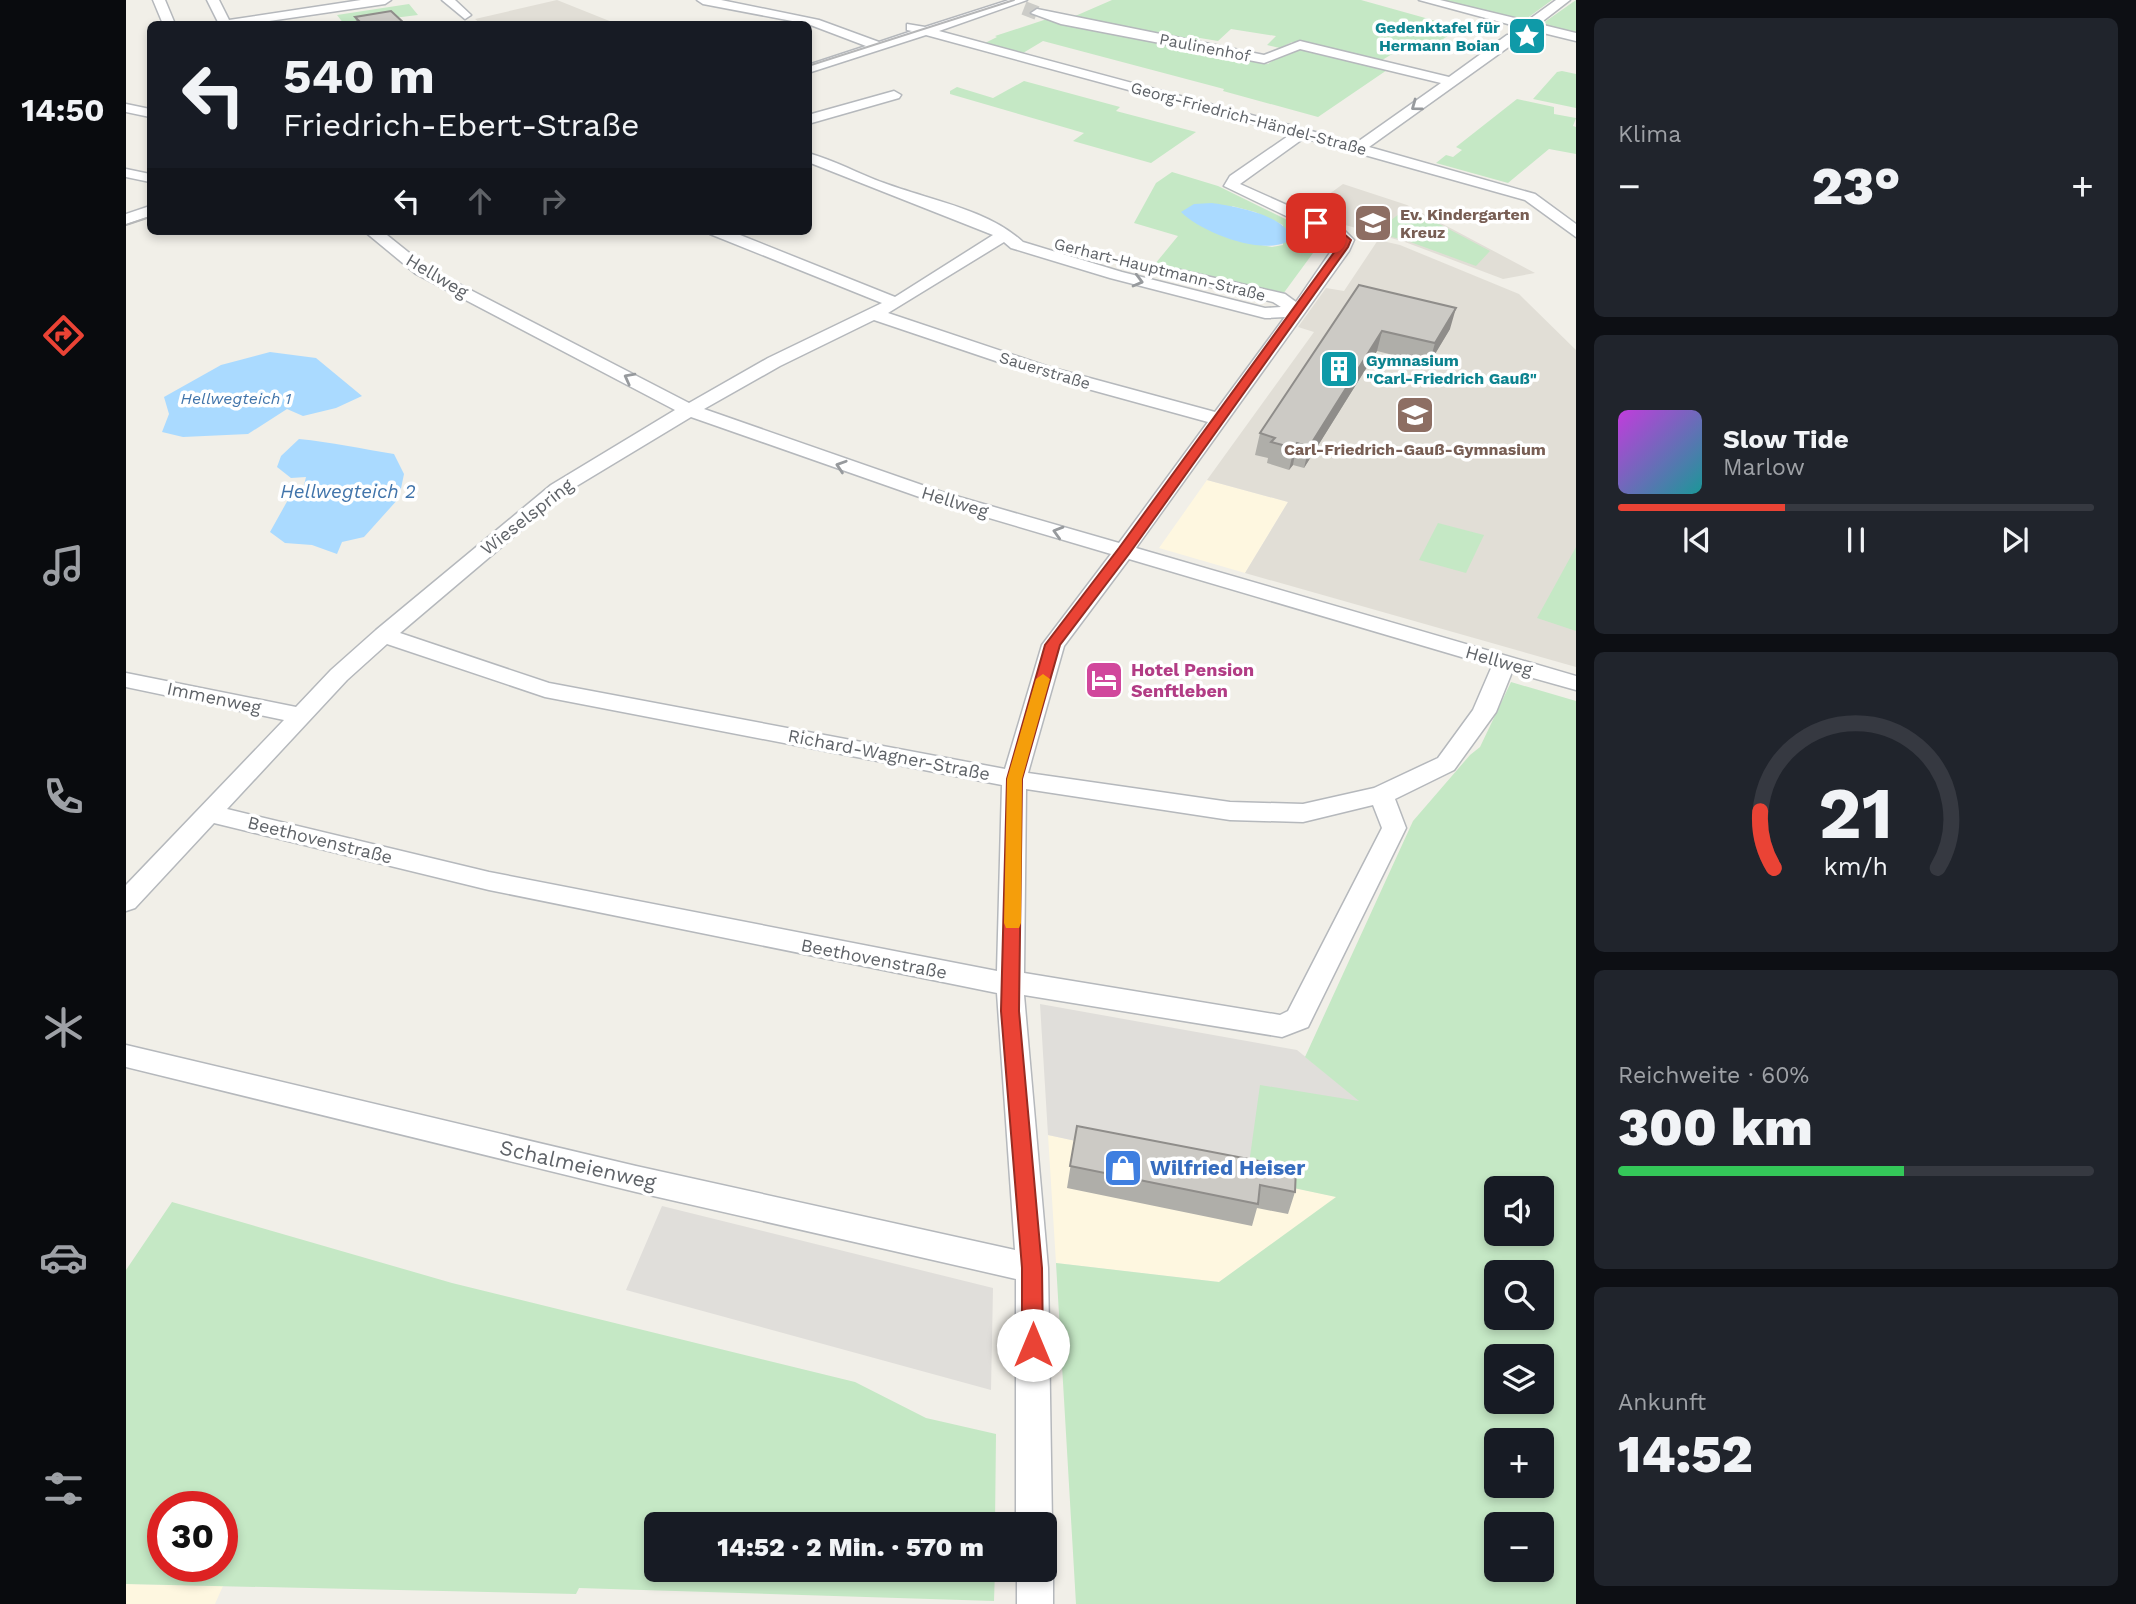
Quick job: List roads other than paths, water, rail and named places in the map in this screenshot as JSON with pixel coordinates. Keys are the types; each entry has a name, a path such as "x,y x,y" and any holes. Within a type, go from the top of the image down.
{"street":[{"path":"159,0 168,21"},
{"path":"214,0 225,21"},
{"path":"247,21 385,0"},
{"path":"448,0 464,15"},
{"path":"703,0 804,21"},
{"path":"812,67 998,0"},
{"path":"1426,0 1519,33 1576,37"},
{"path":"1358,148 1564,0"},
{"path":"917,29 1019,5"},
{"name":"Paulinenhof","path":"1019,5 1061,20 1264,59 1271,58 1293,45 1300,45 1451,81"},
{"path":"812,23 872,44"},
{"name":"Georg-Friedrich-Händel-Straße","path":"917,29 1518,192 1530,197 1576,232"},
{"path":"812,59 872,44"},
{"path":"812,119 894,95"},
{"path":"126,108 147,112"},
{"path":"1034,1512 1032,1268 1010,1011 1014,779 1053,645 1298,311 1346,240 1339,234 1232,186 1235,179 1302,133"},
{"name":"Gerhart-Hauptmann-Straße","path":"812,159 878,186 948,209 1005,234 1022,234 1139,266 1279,298 1298,311"},
{"path":"126,173 147,177"},
{"path":"126,219 147,212"},
{"path":"126,227 147,220"},
{"name":"Wieselspring","path":"126,901 340,675 558,489 774,362 896,303 1005,234"},
{"name":"Hellweg","path":"377,235 422,271 689,410 843,467 1576,683"},
{"path":"726,235 896,303"},
{"name":"Sauerstraße","path":"873,314 1043,371 1219,419"},
{"name":"Richard-Wagner-Straße","path":"384,635 545,690 1014,779 1230,811 1303,813 1381,795 1446,764 1484,712 1504,663"},
{"name":"Immenweg","path":"126,680 303,716"},
{"name":"Beethovenstraße","path":"210,813 489,881 988,982 1012,982 1282,1026 1298,1019 1394,828 1381,795"},
{"name":"Schalmeienweg","path":"126,1056 649,1182 1032,1268"},
{"path":"1035,1582 1035,1604"}],"water":[{"path":"1212,203 1245,209 1270,218 1288,231 1292,239 1267,246 1251,244 1218,235 1181,212 1194,204"},
{"name":"Hellwegteich 1","path":"270,352 316,358 362,396 336,408 303,416 287,409 248,434 183,437 162,432 169,414 164,397 221,365"},
{"name":"Hellwegteich 2","path":"299,439 394,454 404,474 399,498 364,537 342,542 337,554 312,545 285,543 270,532 289,498 303,489 306,477 291,478 277,467 281,456"}],"tunnel":[{"path":"1024,8 1037,13"}],"tram line":[{"path":"812,65 1014,0"},
{"path":"126,225 147,218"}],"place":[{"name":"Gedenktafel für Hermann Boian","path":"1527,36"},
{"name":"Ev. Kindergarten Kreuz","path":"1373,223"},
{"name":"Gymnasium \"Carl-Friedrich Gauß\"","path":"1339,369"},
{"name":"Carl-Friedrich-Gauß-Gymnasium","path":"1415,415"},
{"name":"Hotel Pension Senftleben","path":"1104,680"},
{"name":"Wilfried Heiser","path":"1123,1168"}]}
